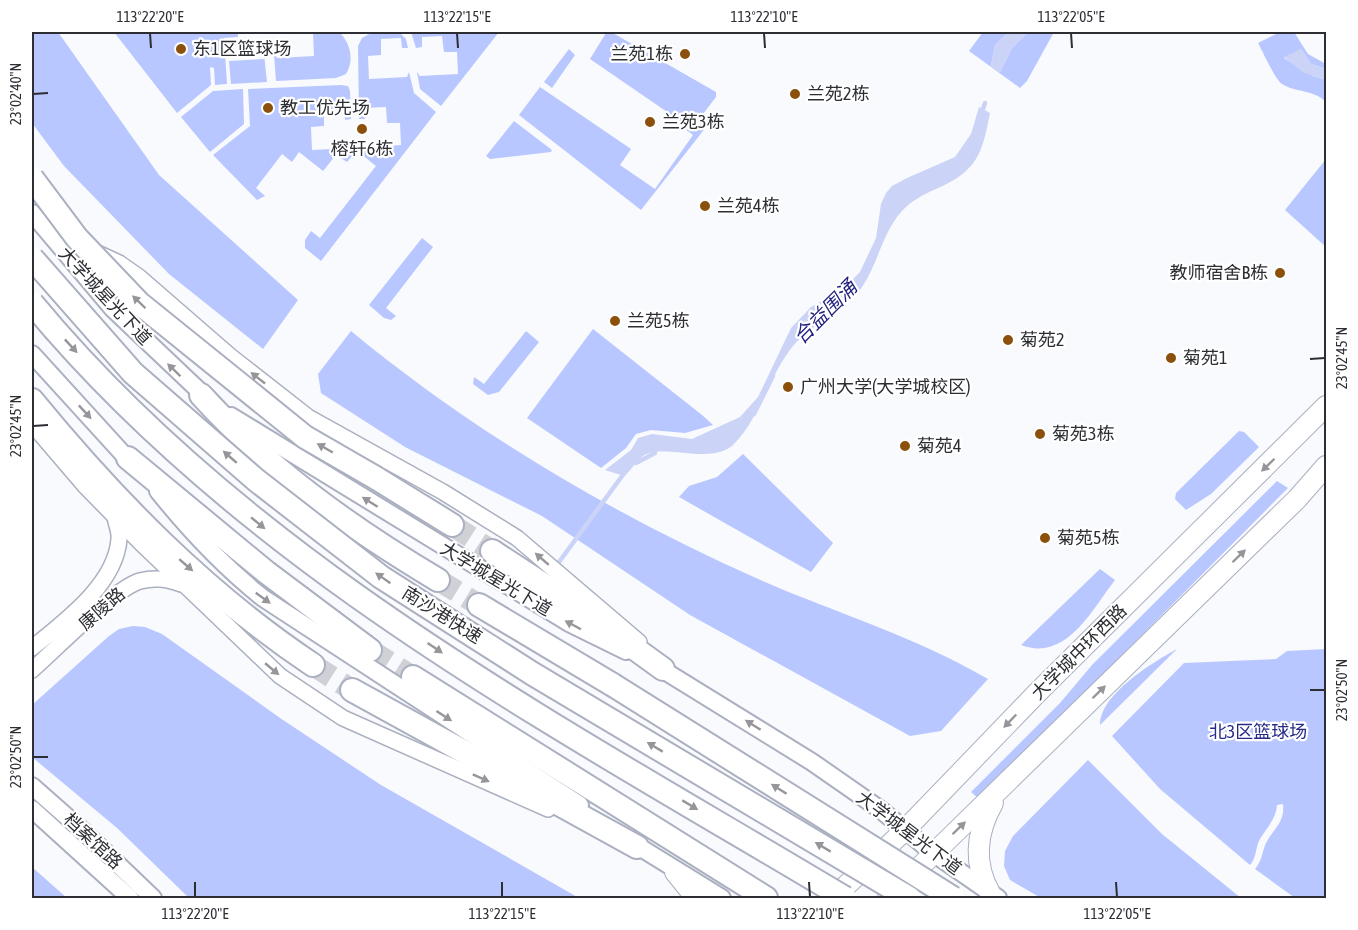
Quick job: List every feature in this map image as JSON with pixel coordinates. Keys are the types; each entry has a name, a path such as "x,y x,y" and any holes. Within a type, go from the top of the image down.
{"highway":[{"path":"32,178 77,238 139,303 305,437 376,477 452,525"},
{"name":"南沙港快速","path":"32,258 133,373 256,480 381,577 533,674 909,898"},
{"name":"南沙港快速","path":"32,303 187,465 272,534 364,600 499,690 845,898"},
{"path":"201,395 229,426 303,490 438,580"},
{"path":"32,400 118,501 243,614 313,665"},
{"path":"128,458 266,572 370,650"},
{"path":"492,551 576,606 663,669"},
{"path":"480,605 613,685 953,898"},
{"path":"412,677 766,898"},
{"path":"352,690 637,847"}],"main road":[{"name":"大学城星光下道","path":"32,213 113,309 201,395 243,424 569,623 663,669 812,762 881,810 933,854 994,896"},
{"path":"32,354 128,458 188,529 234,574 263,598 542,779 675,872 722,898"},
{"name":"大学城中环西路","path":"833,898 904,830 1029,701 1326,406"},
{"path":"888,898 1297,499 1326,466"},
{"name":"档案馆路","path":"32,786 153,898"},
{"path":"994,896 979,868 979,837 986,814 1002,786"},
{"name":"档案馆路","path":"32,809 130,898"},
{"path":"675,872 696,898"}],"street":[{"path":"55,242 104,254 119,262 230,356 308,417 444,492 517,538 633,635 663,669"},
{"path":"32,424 115,517 280,676 343,718 637,847"},
{"name":"康陵路","path":"32,648 83,602 104,579 117,552 120,537 115,517"},
{"name":"康陵路","path":"32,670 127,587 150,579 161,579 184,585"}],"green space":[{"path":"32,32 58,32 159,175 298,300 263,349 169,274 64,166 32,123"},
{"path":"114,32 238,32 238,37 224,38 227,84 215,85 214,68 210,67 211,85 177,113"},
{"path":"300,32 339,32 346,41 351,57 346,74 336,78 276,81 274,54 277,58 314,56 313,33 300,34"},
{"path":"373,32 399,32 406,39 408,48 402,48 401,38 381,39 381,55 368,56 369,79 407,77 409,72 414,93 436,112 321,261 305,248 305,240 311,231 320,238 376,166 361,154 361,148 401,145 400,123 387,123 386,107 364,108 365,119 359,119 358,46 362,38"},
{"path":"411,32 499,32 441,106 420,89 417,72 420,76 458,74 457,52 444,52 442,36 422,37 422,47 416,48"},
{"path":"611,32 716,92 716,97 693,127 689,127 590,59 606,33"},
{"path":"983,32 1009,32 995,45 991,66 1000,72 1012,48 1028,32 1054,32 1027,81 1020,88 969,51"},
{"path":"1280,32 1294,32 1308,54 1326,64 1326,69 1311,64 1301,49 1284,58 1313,76 1326,80 1326,102 1316,95 1287,87 1276,77 1258,43"},
{"path":"569,49 575,55 552,88 544,82"},
{"path":"264,54 267,82 231,84 229,61 264,59"},
{"path":"348,86 350,91 351,119 345,120 344,109 324,110 324,126 311,127 312,150 352,148 353,155 347,162 336,155 323,171 299,152 292,162 282,154 256,188 265,196 257,200 213,155 250,126 248,89"},
{"path":"540,87 631,149 620,165 655,189 693,135 685,129 694,131 705,117 710,122 641,210 519,115"},
{"path":"243,89 244,124 210,152 181,117 213,91"},
{"path":"514,121 552,150 551,152 490,159 486,156"},
{"path":"1326,159 1326,247 1285,210"},
{"path":"422,238 433,247 386,308 396,316 391,320 384,318 369,305"},
{"path":"593,329 713,425 685,433 651,430 636,434 626,448 601,468 527,418"},
{"path":"351,331 445,403 494,436 596,498 756,578 903,637 988,679 941,731 910,736 690,615 542,516 405,447 321,393 318,374"},
{"path":"526,331 539,342 499,392 488,395 473,384 474,377 484,384"},
{"path":"1239,431 1244,432 1259,447 1211,494 1186,510 1175,499 1176,493"},
{"path":"743,454 833,543 811,572 679,497 689,486 717,477"},
{"path":"1277,481 1288,488 979,799 971,792 1060,703 1092,665"},
{"path":"1100,569 1115,580 1087,619 1076,630 1064,640 1051,646 1037,648 1021,645"},
{"path":"133,626 145,627 162,634 283,720 381,785 579,898 189,898 117,828 32,757 32,705 109,636 119,629"},
{"path":"1177,649 1100,725 1108,702 1118,691 1142,671"},
{"name":"北3区篮球场","path":"1326,649 1326,898 1295,898 1255,869 1261,860 1266,843 1281,820 1283,804 1277,805 1273,819 1260,839 1250,865 1160,789 1112,736 1184,663 1276,659 1287,651"},
{"path":"1088,760 1162,834 1241,898 1041,898 1010,880 1004,866 1005,851 1013,836"},
{"path":"32,867 67,898 32,898"}],"water":[{"path":"1009,32 1028,32 1012,48 1000,72 991,66 995,45"},
{"path":"1301,49 1311,64 1326,69 1326,80 1304,73 1284,57"},
{"path":"979,107 990,113 984,140 975,160 961,175 918,198 902,211 890,229 862,287 845,305 807,333 790,350 751,422 735,443 726,450 714,453 652,452 640,458 624,476 605,470 631,450 638,438 652,434 692,439 740,417 758,397 791,328 811,307 844,288 860,272 876,238 881,204 886,193 892,186 907,178 955,157 971,134"}],"waterway":[{"name":"合益围涌","path":"981,115 985,103"},
{"name":"合益围涌","path":"754,414 773,376"},
{"name":"合益围涌","path":"636,463 655,453"},
{"name":"合益围涌","path":"559,562 625,472"}],"tunnel":[{"path":"452,525 492,551"},
{"path":"438,580 479,605"},
{"path":"370,650 413,677"},
{"path":"313,665 352,690"}],"place":[{"name":"东1区篮球场","path":"181,49"},
{"name":"兰苑1栋","path":"685,54"},
{"name":"兰苑2栋","path":"795,94"},
{"name":"教工优先场","path":"268,108"},
{"name":"兰苑3栋","path":"650,122"},
{"name":"榕轩6栋","path":"362,129"},
{"name":"兰苑4栋","path":"705,206"},
{"name":"教师宿舍B栋","path":"1280,273"},
{"name":"兰苑5栋","path":"615,321"},
{"name":"菊苑2","path":"1008,340"},
{"name":"菊苑1","path":"1171,358"},
{"name":"广州大学(大学城校区)","path":"788,387"},
{"name":"菊苑3栋","path":"1040,434"},
{"name":"菊苑4","path":"905,446"},
{"name":"菊苑5栋","path":"1045,538"}]}
